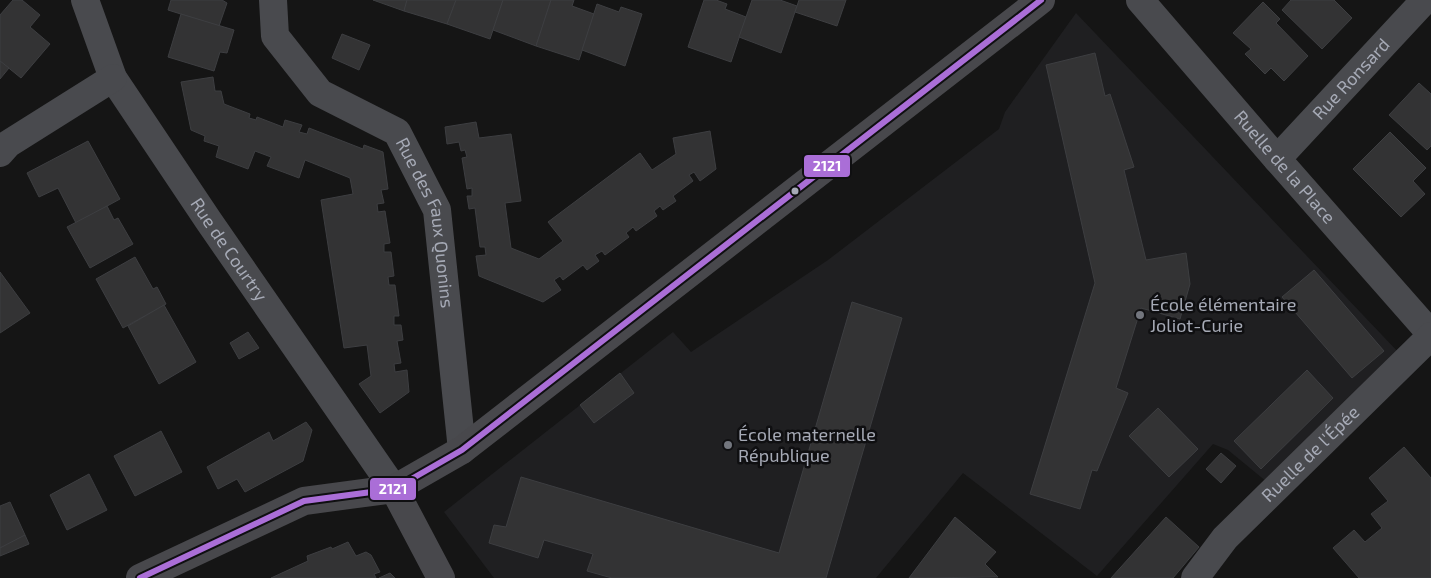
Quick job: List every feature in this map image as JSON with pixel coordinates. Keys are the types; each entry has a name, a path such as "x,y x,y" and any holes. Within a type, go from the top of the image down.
{"street":[{"name":"Rue de Courtry","path":"85,0 113,78 208,220 394,488"},
{"name":"Rue des Faux Quonins","path":"273,0 275,36 320,93 397,132 437,210 462,450"},
{"path":"140,578 304,501 394,488 462,450 1041,0"},
{"name":"Ruelle de la Place","path":"1140,0 1431,335"},
{"name":"Rue Ronsard","path":"1277,159 1426,0"},
{"path":"0,153 8,144 113,78"},
{"name":"Ruelle de l'Épée","path":"1195,578 1224,538 1431,335"},
{"path":"394,488 441,578"}],"shaded area":[{"name":"École élémentaire Joliot-Curie","path":"1076,13 1400,354 1267,482 1228,450 1213,444 1097,576 963,473 876,578 494,578 444,512 673,332 691,352 828,260 999,129 1005,112"}],"building":[{"path":"13,0 22,0 40,15 30,27 50,44 21,78 0,61 0,15"},
{"path":"171,0 222,0 227,3 219,26 168,10"},
{"path":"373,0 407,0 404,11"},
{"path":"407,0 456,0 447,24 404,11"},
{"path":"456,0 503,0 490,39 447,24"},
{"path":"503,0 551,0 536,46 493,30"},
{"path":"551,0 574,0 572,6 594,14 579,60 536,46"},
{"path":"704,0 716,0 727,4 725,9 746,17 731,62 688,47"},
{"path":"752,0 780,0 797,6 781,53 739,37"},
{"path":"799,0 846,0 837,26 795,12"},
{"path":"1291,0 1334,0 1352,18 1322,49 1282,10"},
{"path":"1263,2 1280,19 1276,23 1308,56 1284,81 1271,68 1265,74 1245,54 1251,49 1233,33"},
{"path":"597,4 619,12 621,7 642,14 625,66 582,50"},
{"path":"181,14 234,30 227,53 220,52 214,71 168,57"},
{"path":"342,34 370,45 359,70 332,58"},
{"path":"1095,53 1105,96 1110,94 1134,167 1124,170 1146,260 1186,253 1190,284 1180,319 1141,308 1116,388 1128,393 1097,471 1092,470 1080,509 1030,494 1095,283 1046,65"},
{"path":"0,61 9,68 0,79"},
{"path":"213,77 215,91 221,91 224,104 250,114 249,118 256,120 257,117 283,127 285,120 302,125 299,132 307,134 309,128 363,149 364,145 383,152 388,189 381,190 384,203 377,204 378,212 385,211 390,243 384,244 384,252 391,252 394,276 388,277 389,285 395,285 399,316 394,316 394,325 401,325 403,340 397,341 401,363 394,364 395,372 407,370 409,392 380,413 359,384 371,376 367,345 344,348 321,200 353,194 350,178 305,160 299,178 267,166 271,157 255,151 248,169 216,157 219,146 204,141 205,136 191,130 181,82"},
{"path":"1419,83 1431,94 1431,146 1427,150 1389,115"},
{"path":"476,122 479,138 511,134 521,201 505,203 511,248 539,259 563,241 548,222 640,153 652,170 676,154 673,138 710,131 716,169 700,181 694,172 689,175 693,181 673,196 676,201 663,210 660,206 654,211 657,216 636,231 633,227 626,233 629,237 605,255 602,251 595,255 599,261 587,270 583,265 563,280 560,276 554,280 561,290 543,302 479,276 476,256 486,255 485,247 480,247 475,208 469,209 467,196 472,196 472,188 467,189 462,158 467,157 465,150 461,151 459,142 447,144 445,127"},
{"path":"1390,132 1426,168 1413,181 1425,194 1401,217 1353,169"},
{"path":"88,141 120,199 76,223 58,188 39,197 27,173"},
{"path":"107,206 114,220 118,218 133,244 90,268 67,227"},
{"path":"135,257 153,289 157,287 166,304 123,328 96,279"},
{"path":"1314,270 1384,351 1352,378 1282,297"},
{"path":"0,272 30,313 0,333"},
{"path":"852,302 902,318 826,578 612,578 587,571 593,554 544,540 538,558 489,543 494,525 506,527 521,477 779,553"},
{"path":"164,305 196,362 159,384 128,326"},
{"path":"248,332 259,348 239,359 230,343"},
{"path":"1307,370 1333,398 1261,469 1234,441"},
{"path":"620,373 634,393 594,423 580,405"},
{"path":"1158,408 1198,449 1169,477 1129,436"},
{"path":"306,422 312,430 303,461 245,492 237,479 218,489 207,467 269,432 273,441"},
{"path":"161,431 182,472 135,496 114,456"},
{"path":"1404,447 1431,478 1431,578 1359,578 1333,548 1354,530 1365,542 1382,528 1371,514 1388,501 1369,478"},
{"path":"1221,453 1236,466 1221,483 1206,469"},
{"path":"89,474 107,510 67,530 50,495"},
{"path":"10,502 25,535 0,548 0,506"},
{"path":"955,517 996,552 985,564 998,577 909,578"},
{"path":"1166,517 1199,547 1173,578 1111,578"},
{"path":"25,535 29,544 0,556 0,548"},
{"path":"348,542 356,556 366,552 371,555 380,572 374,574 376,578 271,578 308,561 307,556"},
{"path":"390,573 395,578 379,578"}],"transit line":[{"name":"2121","path":"140,578 304,501 394,489 462,450 1041,0"}],"place":[{"name":"École élémentaire Joliot-Curie","path":"1140,315"},
{"name":"École maternelle République","path":"728,445"}]}
